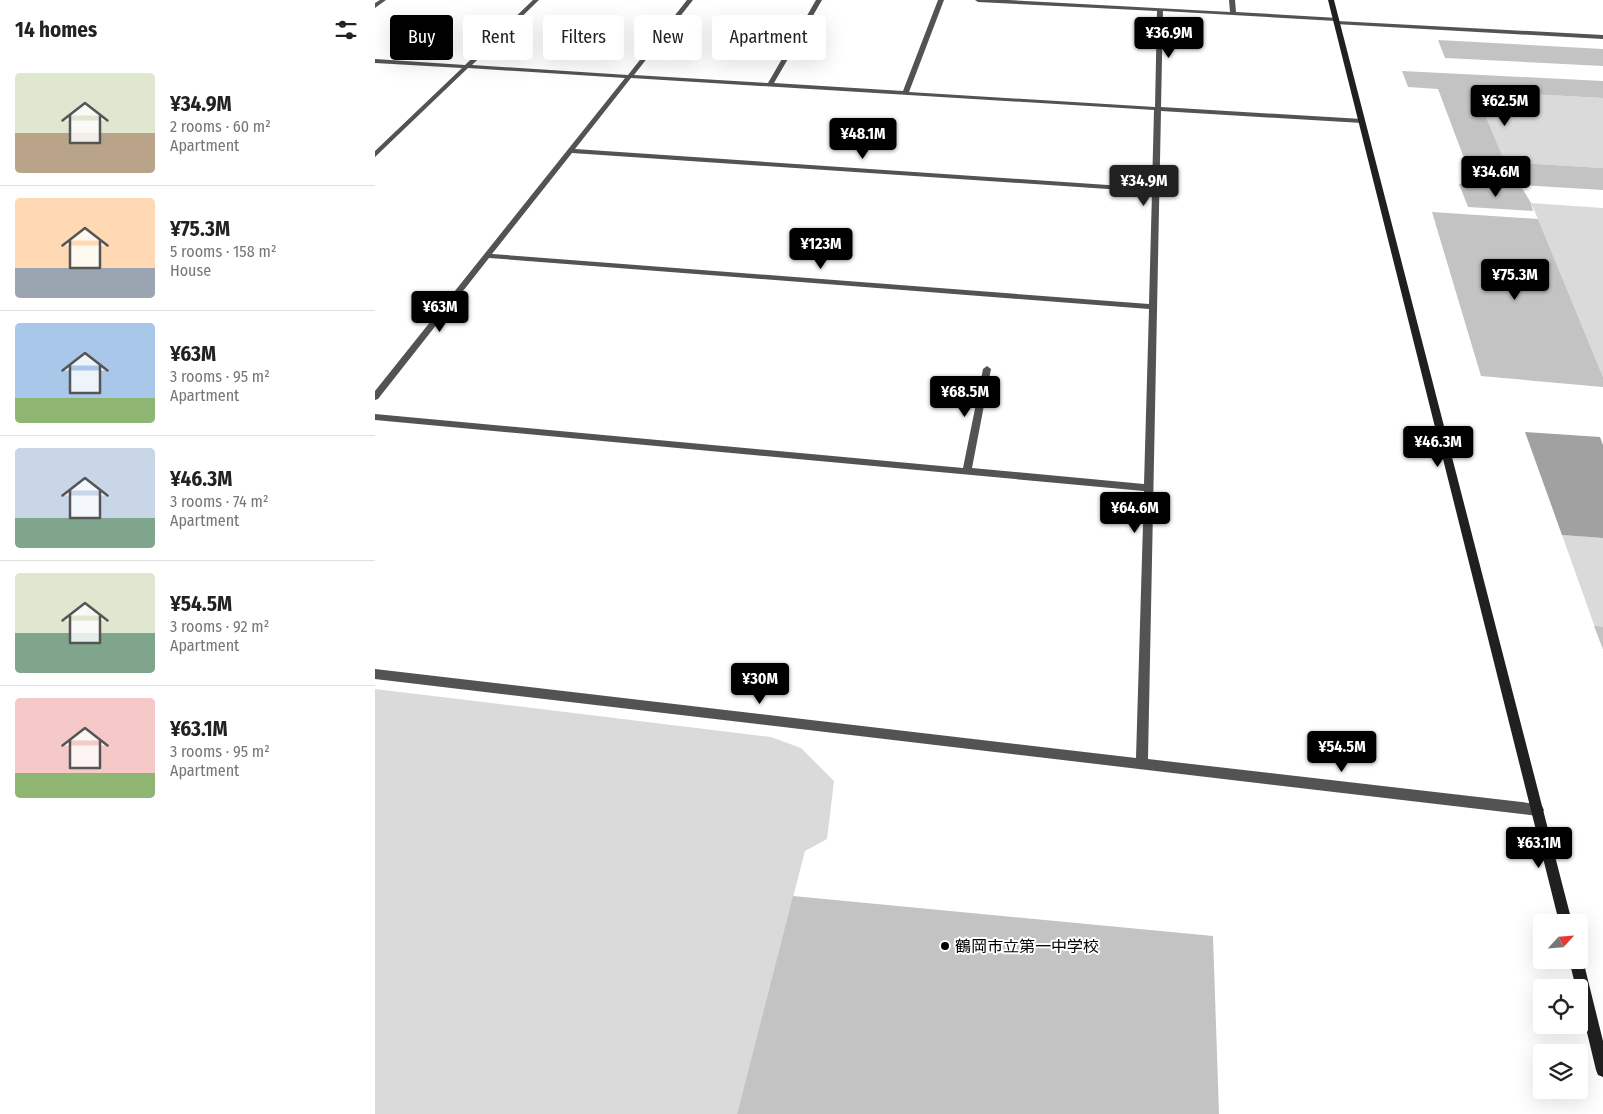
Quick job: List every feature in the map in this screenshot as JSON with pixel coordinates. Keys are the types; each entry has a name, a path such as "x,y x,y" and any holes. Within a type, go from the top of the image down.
{"street":[{"path":"375,6 383,0"},
{"path":"375,155 536,0"},
{"path":"375,397 690,0"},
{"path":"770,85 819,0"},
{"path":"905,93 941,0"},
{"path":"978,0 1082,3 1160,10 1603,37"},
{"path":"1232,0 1233,13"},
{"path":"1331,0 1564,914"},
{"path":"1142,762 1160,10"},
{"path":"375,61 1362,120"},
{"path":"570,151 1156,190"},
{"path":"487,256 1153,307"},
{"path":"967,471 987,369"},
{"path":"375,417 1149,488"},
{"path":"375,674 1142,762 1538,810"},
{"path":"1577,969 1603,1070"}],"shaded area":[{"path":"1475,91 1603,98 1603,168 1505,162"},
{"path":"1531,203 1603,208 1603,377 1538,219"},
{"path":"1525,432 1600,437 1603,445 1603,538 1562,535"},
{"path":"1562,535 1603,538 1603,650"},
{"path":"375,689 771,737 801,748 834,781 827,839 805,851 737,1114 375,1114"}],"building":[{"path":"1438,40 1603,49 1603,66 1445,58"},
{"path":"1402,71 1603,81 1603,98 1475,91 1505,162 1603,168 1603,190 1473,182 1438,89 1408,87"},
{"path":"1459,184 1522,188 1531,203 1533,211 1468,207"},
{"path":"1432,212 1538,219 1603,377 1603,387 1481,376"},
{"path":"1594,626 1603,627 1603,649"},
{"path":"793,896 1213,936 1219,1114 737,1114"}],"place":[{"name":"鶴岡市立第一中学校","path":"945,946"}]}
